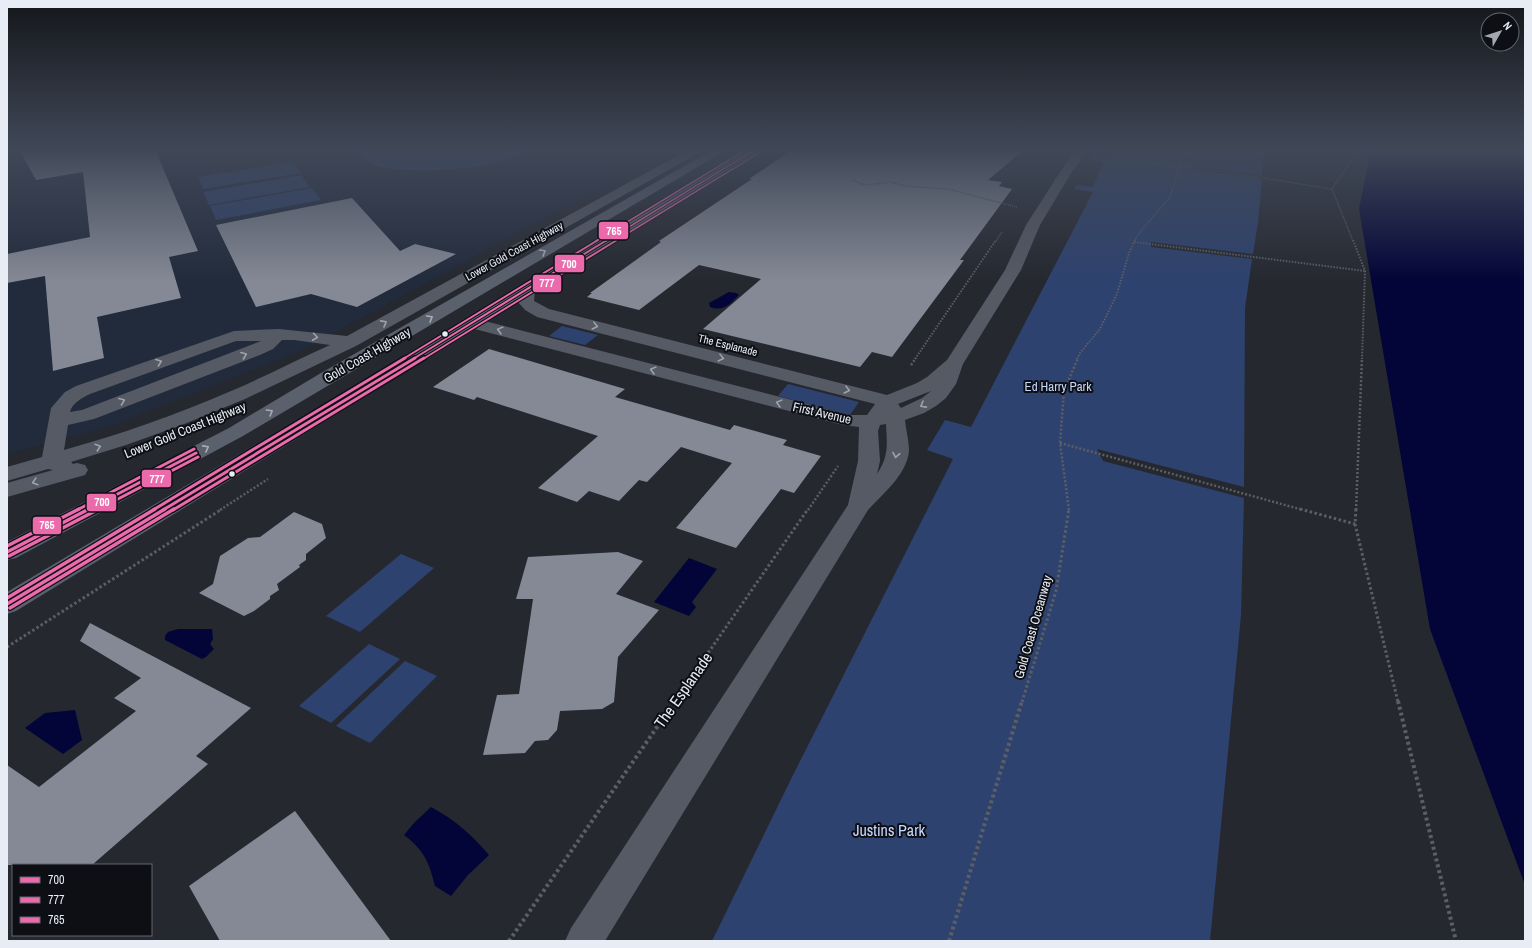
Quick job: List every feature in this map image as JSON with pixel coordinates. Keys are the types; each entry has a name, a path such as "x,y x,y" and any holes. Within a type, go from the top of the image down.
{"highway":[{"name":"Gold Coast Highway","path":"7,552 236,432 328,376 645,193"},
{"name":"Gold Coast Highway","path":"7,604 473,323 684,193"}],"street":[{"name":"Lower Gold Coast Highway","path":"7,474 119,441 238,395 350,342 618,193"},
{"path":"584,941 858,505 887,477 894,465 898,452 891,409 920,406 937,395 947,384 954,364 1016,265 1033,225 1052,193"},
{"name":"First Avenue","path":"526,290 526,302 531,307 557,317 891,409"},
{"path":"527,338 557,317"},
{"name":"First Avenue","path":"473,323 850,421 872,421 891,409"},
{"path":"58,421 87,415 258,349 267,345 278,334"},
{"path":"91,466 62,466 52,461 58,421 63,404 72,396 89,387 228,337 241,335 278,334 350,342"},
{"name":"Lower Gold Coast Highway","path":"7,490 91,466 154,444 236,410 307,372 350,342"},
{"path":"858,505 870,461 868,431 872,421"}],"path":[{"path":"965,193 1019,207 1015,214"},
{"name":"Gold Coast Oceanway","path":"949,941 1056,591 1069,512 1060,444 1064,391 1080,353 1100,329 1117,294 1129,253 1134,242 1171,193"},
{"path":"1334,193 1365,271 1355,524 1456,941"},
{"path":"908,369 1006,227"},
{"path":"1134,242 1365,271"},
{"path":"1060,444 1355,524"},
{"name":"The Esplanade","path":"509,941 840,463"},
{"path":"7,647 272,476"}],"shaded area":[{"path":"7,193 591,193 297,353 108,427 7,454"},
{"path":"1362,193 1525,193 1525,885 1430,629 1359,209"},
{"path":"729,292 739,295 730,304 723,308 710,307 709,303"},
{"path":"689,558 717,569 692,602 696,607 689,616 654,602"},
{"path":"178,629 212,629 213,639 210,644 214,649 202,659 165,640 165,636 168,632"},
{"path":"75,710 82,740 63,754 25,728 45,713"},
{"path":"431,807 448,817 462,828 476,840 489,855 468,875 451,896 435,886 425,857 421,851 404,835"}],"green space":[{"path":"204,193 275,193 209,205"},
{"path":"282,193 316,193 321,200 216,220 210,206"},
{"path":"1092,193 1261,193 1253,254 1151,242 1151,247 1252,259 1245,308 1244,487 1097,449 1103,461 1244,498 1241,615 1210,941 712,941 793,775 953,459 927,450 945,420 971,427"},
{"path":"562,326 598,335 585,345 549,336"},
{"path":"788,384 859,402 850,415 778,396"},
{"path":"401,554 434,568 360,632 326,616"},
{"path":"369,644 400,659 331,723 299,706"},
{"path":"405,661 437,676 370,743 336,726"}],"building":[{"path":"85,193 174,193 198,251 169,257 181,298 97,317 104,358 53,371 45,276 7,283 7,254 90,237"},
{"path":"731,193 1009,193 960,260 964,260 892,357 872,352 860,367 703,329 761,279 699,265 639,310 587,297 592,293 590,293 661,242 659,241"},
{"path":"352,198 400,251 415,244 456,254 357,307 311,294 256,307 216,225"},
{"path":"489,349 625,389 615,397 730,430 734,425 787,440 783,445 821,456 794,493 781,489 736,548 676,528 732,463 681,447 647,482 639,480 619,501 589,491 577,502 538,488 598,436 477,397 474,400 433,387"},
{"path":"294,512 322,524 326,538 306,554 306,560 299,565 300,567 277,584 279,590 270,596 270,599 254,611 244,616 199,593 213,584 220,556 248,538 260,537"},
{"path":"618,552 643,561 616,594 659,610 618,657 614,702 602,709 560,711 557,730 548,740 535,741 525,753 483,755 497,695 519,694 533,599 516,599 528,557"},
{"path":"90,623 251,708 196,756 208,764 93,864 7,865 7,765 39,787 136,711 114,698 141,678 80,641"},
{"path":"295,811 391,941 220,941 189,886"}],"transit line":[{"name":"765","path":"7,598 470,319 675,193"},
{"name":"700","path":"7,604 473,323 684,193"},
{"name":"777","path":"10,608 476,327 694,193"},
{"name":"765","path":"7,546 194,449"},
{"name":"700","path":"7,552 196,453"},
{"name":"777","path":"9,556 198,457"}],"park label":[{"name":"Ed Harry Park","path":"1058,386"},
{"name":"Justins Park","path":"889,830"}]}
